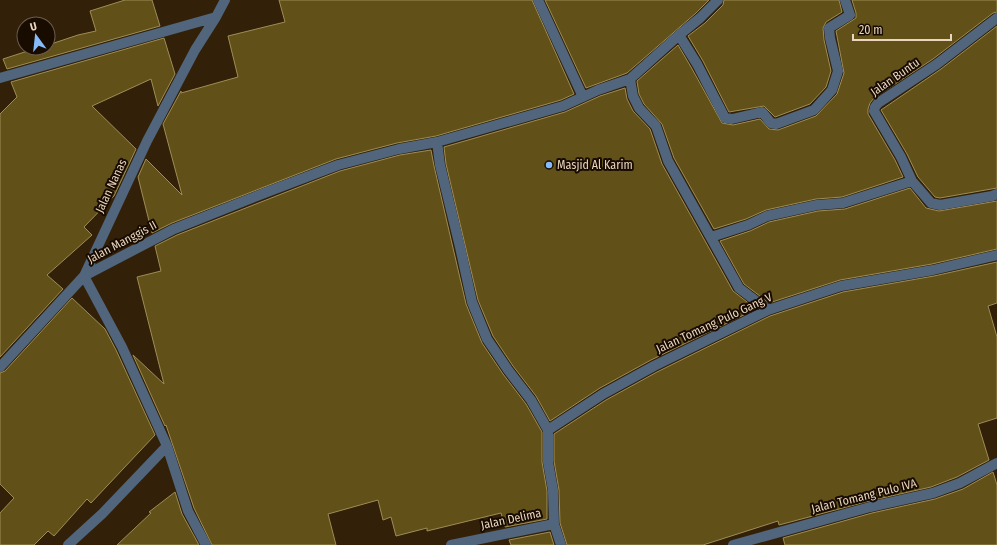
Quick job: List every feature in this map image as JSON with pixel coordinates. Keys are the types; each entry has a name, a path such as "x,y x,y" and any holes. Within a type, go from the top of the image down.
{"street":[{"name":"Jalan Nanas","path":"0,367 84,276 147,141 195,50 225,0"},
{"path":"538,0 583,97"},
{"path":"718,0 700,18 630,79 633,96 639,108 656,126 668,161 739,288 768,310"},
{"path":"679,35 697,64 725,118 732,119 762,112 771,123 776,124 814,110 832,90 838,71 829,28 850,15 845,0"},
{"path":"0,78 216,17"},
{"name":"Jalan Buntu","path":"912,181 901,157 877,118 874,111 875,107 878,102 938,64 997,18"},
{"name":"Jalan Manggis II","path":"206,545 188,511 167,446 122,347 84,276 174,229 338,166 399,149 437,142 563,106 598,90 630,79"},
{"path":"437,142 440,164 472,302 487,339 531,400 548,430 548,462 553,490 554,524"},
{"path":"711,238 748,225 767,216 817,205 843,203 912,181 931,203 936,205 997,194"},
{"name":"Jalan Tomang Pulo Gang V","path":"548,430 604,394 654,366 768,310 841,286 933,270 997,255"},
{"path":"68,545 102,514 167,446"},
{"name":"Jalan Tomang Pulo IVA","path":"732,545 870,507 932,493 960,483 997,463"},
{"name":"Jalan Delima","path":"451,545 554,524 560,545"}],"building":[{"path":"125,0 152,0 160,26 56,55 56,42 96,31 90,11"},
{"path":"279,0 532,0 574,94 561,100 436,136 397,143 336,159 172,223 152,233 138,177 146,159 182,195 163,124 181,91 181,93 238,77 228,36 285,22"},
{"path":"545,0 709,0 627,73 586,88"},
{"path":"724,0 839,0 842,12 826,22 823,28 824,40 831,71 826,87 810,104 775,117 764,106 729,112 703,61 688,36 705,23 723,5"},
{"path":"852,0 997,0 997,12 993,13 933,59 874,98 870,103 868,114 895,160 903,177 842,197 816,199 766,210 746,219 714,229 674,158 662,124 644,104 639,94 637,81 678,45 722,123 733,125 760,119 769,129 778,130 816,116 837,94 844,73 836,31 856,18"},
{"path":"997,26 997,188 940,198 935,197 918,177 907,154 881,110 941,69"},
{"path":"164,38 175,74 158,106 151,79 92,106 136,149 114,196 84,227 92,235 47,275 63,289 0,357 0,114 17,97 11,82"},
{"path":"16,55 16,56 53,56 7,69 3,59"},
{"path":"625,88 627,99 633,111 650,129 662,164 733,291 756,309 651,360 600,388 550,421 536,396 513,366 493,336 478,300 446,164 444,147 565,112 600,96"},
{"path":"431,150 466,304 482,343 526,404 542,432 542,462 547,491 547,519 505,527 501,513 427,531 427,528 396,536 391,517 383,520 378,500 328,514 336,545 212,545 194,508 166,425 165,426 133,355 164,384 137,277 161,271 155,246 177,235 340,171 400,155"},
{"path":"910,188 926,208 939,211 997,201 997,249 932,264 840,280 769,303 744,284 720,241 750,231 769,222 818,211 845,209"},
{"path":"997,262 997,303 988,306 997,337 997,418 978,424 989,460 957,477 931,487 869,501 779,525 778,521 703,545 567,545 560,523 559,490 554,461 554,434 606,400 657,372 770,316 843,292 934,276"},
{"path":"72,298 105,329 155,435 91,503 87,499 54,536 48,531 34,545 0,545 0,513 14,498 0,484 0,373 5,371"},
{"path":"993,472 997,485 997,545 785,545 783,538 872,513 935,499 963,489"},
{"path":"175,492 182,514 199,545 117,545 151,513 149,512"},
{"path":"550,532 554,545 511,545 509,540"}],"place":[{"name":"Masjid Al Karim","path":"549,165"}]}
